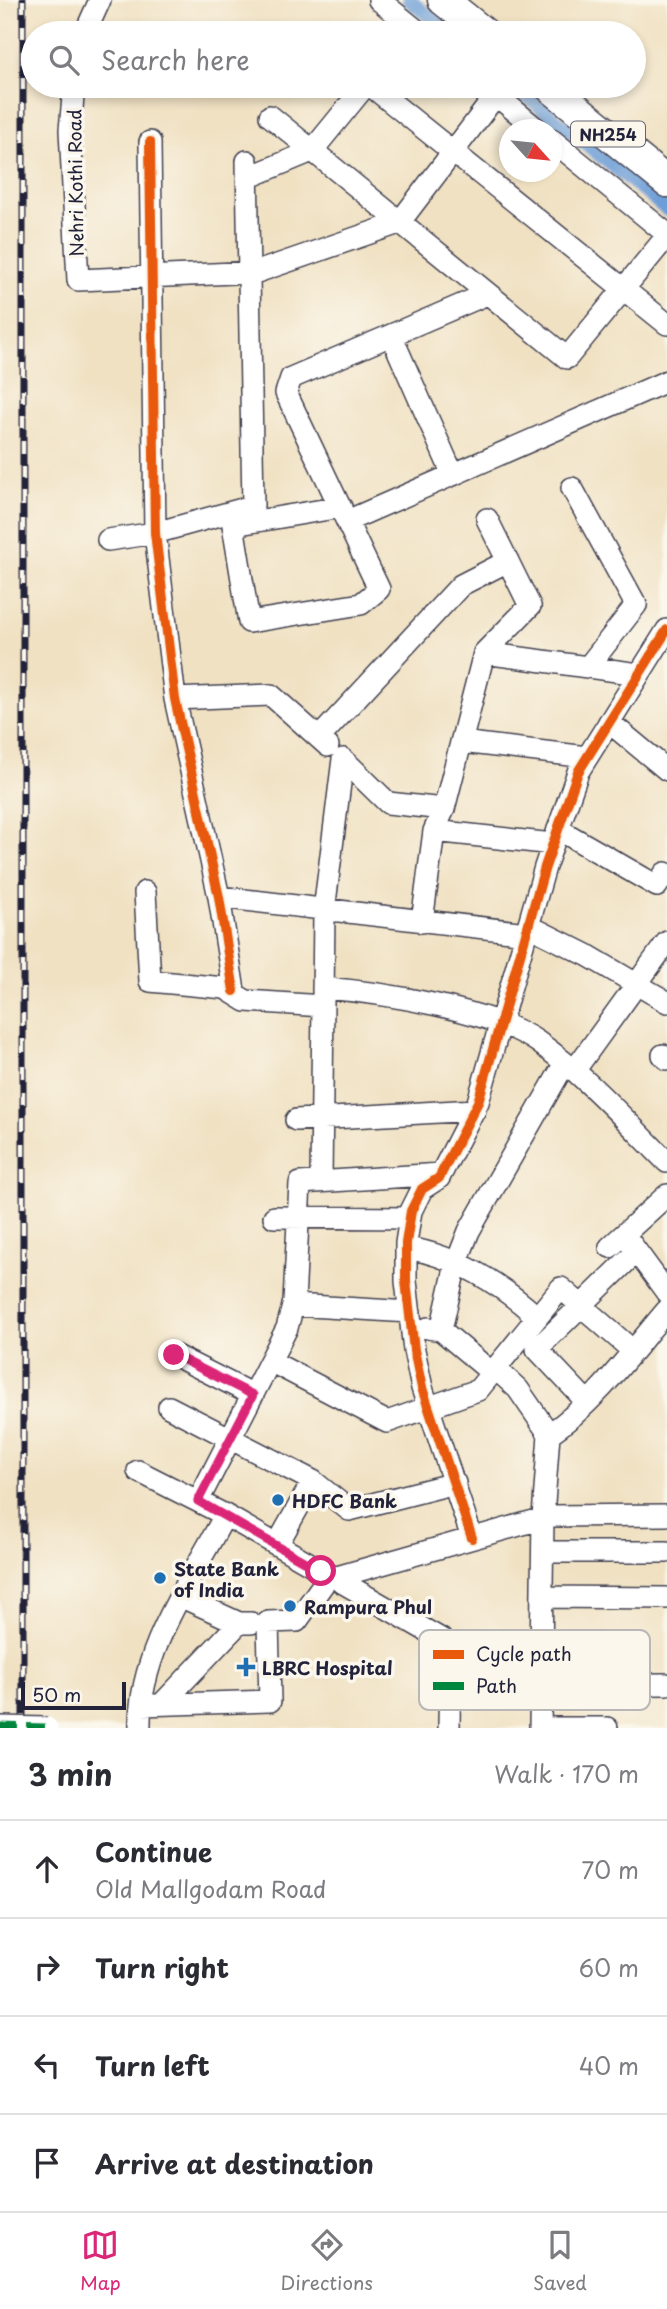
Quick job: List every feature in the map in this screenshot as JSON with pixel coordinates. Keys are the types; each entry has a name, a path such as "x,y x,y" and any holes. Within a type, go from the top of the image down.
{"highway":[{"path":"443,0 469,21"},
{"name":"NH254","path":"563,98 667,182"}],"street":[{"path":"91,21 100,0"},
{"path":"379,0 405,21"},
{"name":"Nehri Kothi Road","path":"73,98 70,131 78,280 152,276"},
{"path":"108,540 155,533 253,506 247,169 312,151 355,98"},
{"path":"386,98 667,324"},
{"path":"152,276 249,273 399,223 452,151 486,98"},
{"path":"499,98 525,119"},
{"path":"270,116 568,358 667,235 562,149"},
{"path":"150,142 155,533 175,699 219,897 234,991"},
{"path":"487,294 291,378 286,393 344,514 379,589 361,604 249,622 233,525 344,514 453,475 667,381"},
{"path":"391,335 453,475"},
{"path":"572,488 636,605 588,667"},
{"path":"422,922 434,831 444,809 484,653 530,606 488,519"},
{"path":"319,738 461,585 508,561"},
{"path":"472,1538 422,1388 411,1320 406,1248 410,1218 422,1189 442,1174 475,1110 555,837 578,772 667,630"},
{"path":"484,653 639,674"},
{"path":"175,699 271,695 388,803 444,809"},
{"path":"609,722 667,770"},
{"path":"461,742 587,757"},
{"path":"321,1181 324,911 343,759"},
{"path":"434,831 555,837 657,886 665,873 667,874"},
{"path":"145,892 150,981 234,991 246,1001 323,997 367,991 502,1022 537,1041 569,1067 667,1162"},
{"path":"219,897 422,922 528,930 636,982 667,1002"},
{"path":"441,1330 456,1264 469,1231 569,1067 667,942"},
{"path":"296,1121 475,1110"},
{"path":"198,1501 271,1362 293,1305 300,1183 442,1174"},
{"path":"667,1195 617,1240 636,1252 667,1293"},
{"path":"274,1217 410,1218"},
{"path":"406,1248 456,1264 494,1282 537,1317"},
{"path":"587,1402 537,1349 636,1252"},
{"path":"271,1362 387,1422 478,1390 561,1288 579,1307 633,1351"},
{"path":"293,1305 411,1320 441,1330 518,1389 549,1434 543,1517 543,1630"},
{"path":"549,1434 587,1402 667,1310"},
{"path":"174,1355 253,1395"},
{"path":"169,1407 313,1481 349,1510 455,1483"},
{"path":"138,1471 225,1515 423,1630"},
{"path":"277,1545 313,1481"},
{"path":"152,1704 143,1683 152,1654 225,1515"},
{"path":"182,1597 239,1623 297,1621 333,1578 543,1517 667,1515"},
{"path":"543,1552 667,1552"},
{"path":"544,1597 667,1598"},
{"path":"152,1704 270,1701 268,1622"},
{"path":"140,1728 152,1704 239,1623"},
{"path":"449,1710 449,1728"},
{"path":"541,1710 540,1728 607,1728"},
{"path":"0,1727 47,1728"}],"waterway":[{"path":"409,0 435,21"},
{"path":"529,98 667,210"}],"railway":[{"path":"23,0 23,21"},
{"path":"23,98 23,1728"}],"marked path":[{"path":"0,1727 47,1728"}],"cycle path":[{"path":"150,142 155,533 175,699 219,897 234,991"},
{"path":"472,1538 422,1388 414,1350 406,1281 406,1243 411,1211 422,1189 439,1178 478,1102 545,867 578,772 667,630"}],"place":[{"name":"HDFC Bank","path":"278,1500"},
{"name":"State Bank of India","path":"160,1578"},
{"name":"Rampura Phul","path":"290,1606"},
{"name":"LBRC Hospital","path":"246,1667"}],"route":[{"path":"174,1355 253,1395 198,1501 321,1571"}]}
